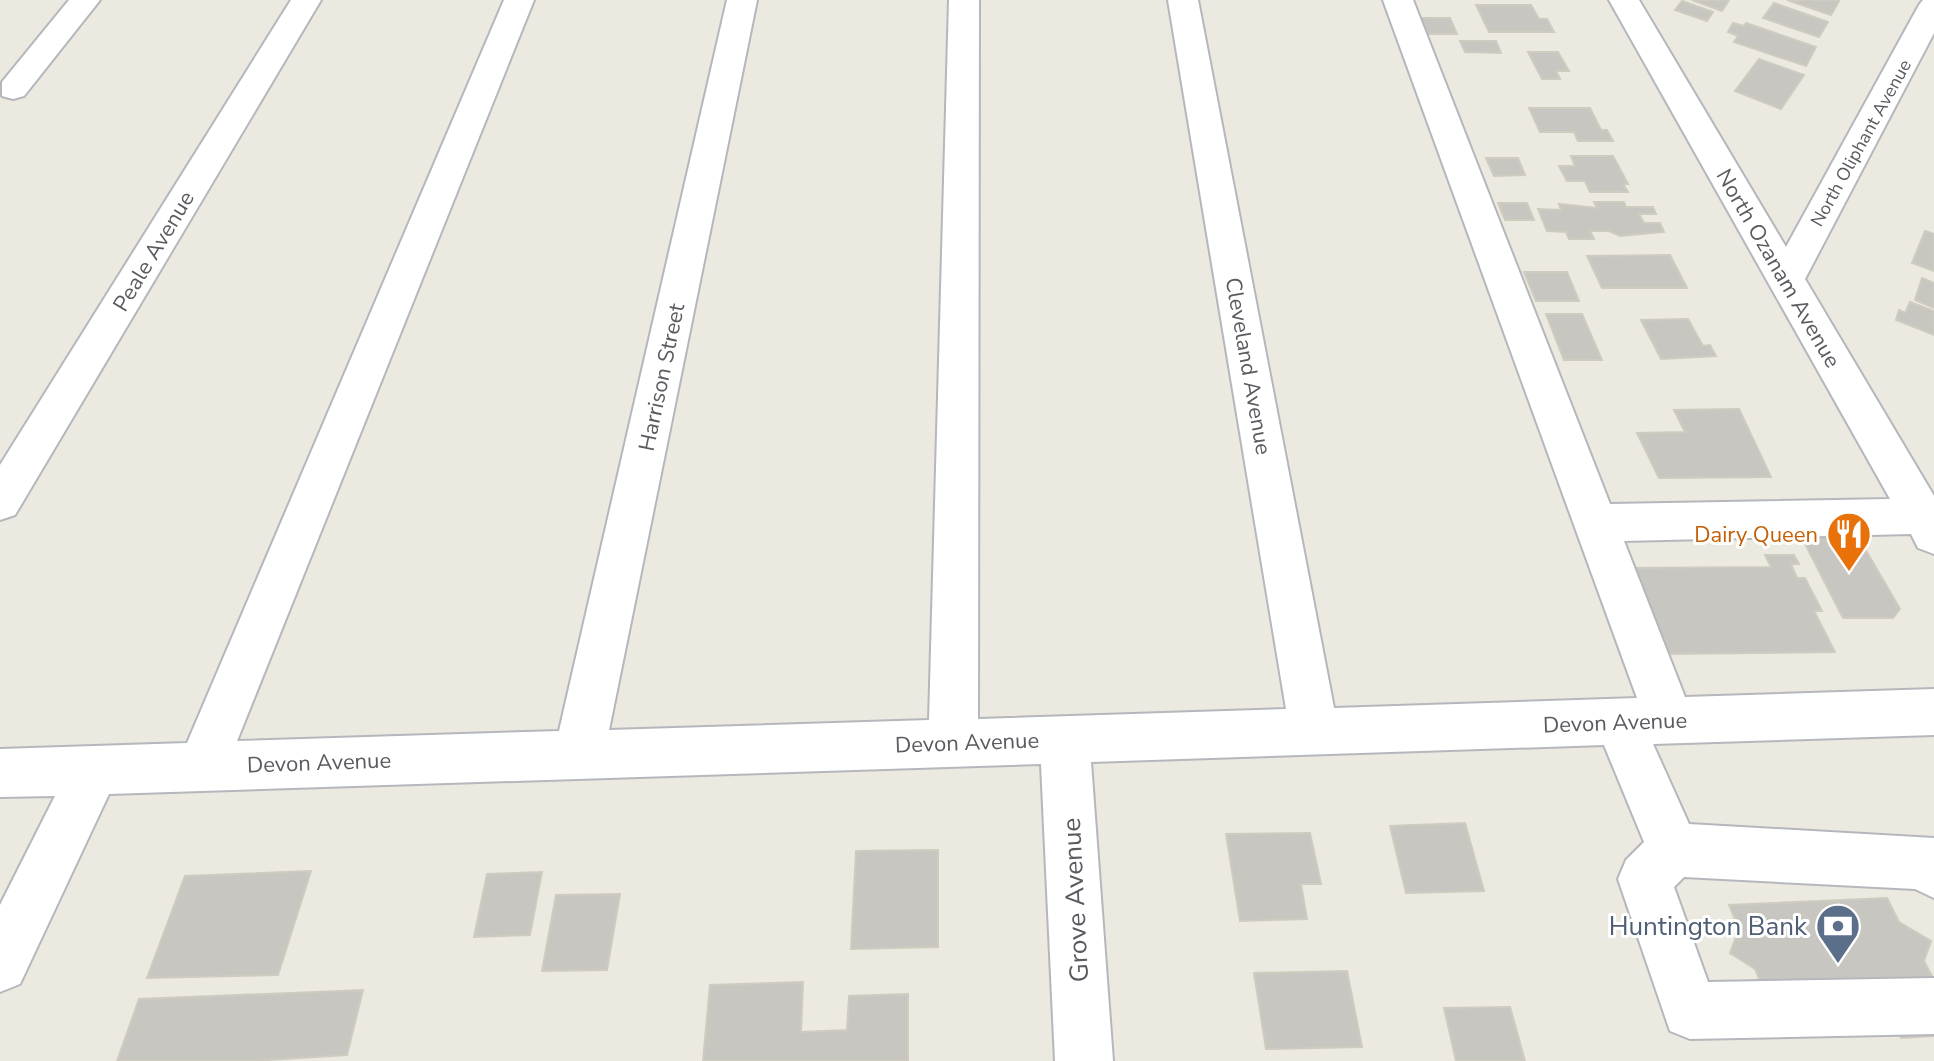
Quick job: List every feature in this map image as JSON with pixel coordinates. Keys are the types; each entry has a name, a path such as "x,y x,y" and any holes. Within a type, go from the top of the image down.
{"street":[{"path":"13,89 85,0"},
{"name":"Peale Avenue","path":"0,502 306,0"},
{"path":"202,766 519,0"},
{"name":"Harrison Street","path":"579,754 742,0"},
{"path":"953,743 964,0"},
{"name":"Cleveland Avenue","path":"1183,0 1314,731"},
{"path":"1398,0 1595,523 1673,850"},
{"name":"North Ozanam Avenue","path":"1635,6 1786,280 1928,526"},
{"name":"North Oliphant Avenue","path":"1786,280 1931,22"},
{"path":"1595,523 1928,526"},
{"name":"Devon Avenue","path":"0,773 1934,712"},
{"name":"Grove Avenue","path":"1065,739 1084,1061"},
{"path":"0,964 94,771"},
{"path":"1934,871 1930,863 1673,850 1645,879 1690,1011 1934,1006"}],"building":[{"path":"1692,0 1729,0 1722,11"},
{"path":"1787,0 1836,0 1839,1 1831,15"},
{"path":"1682,1 1713,12 1707,21 1675,10"},
{"path":"1774,3 1828,22 1819,37 1763,18"},
{"path":"1476,5 1531,5 1539,19 1547,19 1554,32 1489,32"},
{"path":"1418,18 1450,18 1457,34 1425,34"},
{"path":"1733,23 1744,26 1746,23 1816,47 1806,66 1734,42 1738,36 1728,32"},
{"path":"1460,41 1496,41 1501,53 1465,52"},
{"path":"1528,52 1558,52 1569,71 1556,71 1560,79 1542,79"},
{"path":"1759,59 1804,75 1781,109 1735,91"},
{"path":"1529,108 1590,108 1601,130 1607,130 1613,141 1578,141 1574,132 1540,132"},
{"path":"1571,156 1613,156 1628,184 1623,184 1628,192 1590,192 1585,181 1567,181 1559,166 1575,166"},
{"path":"1486,158 1518,158 1525,175 1494,176"},
{"path":"1594,202 1624,202 1626,207 1653,207 1656,214 1639,214 1644,223 1660,223 1664,232 1620,236 1609,231 1590,231 1594,239 1569,239 1566,232 1547,231 1538,209 1561,210 1559,204 1597,208"},
{"path":"1498,203 1527,203 1534,220 1505,220"},
{"path":"1925,231 1934,234 1934,271 1912,263"},
{"path":"1670,255 1687,288 1602,288 1587,256"},
{"path":"1524,272 1567,272 1579,301 1536,301"},
{"path":"1922,278 1934,283 1934,308 1915,300"},
{"path":"1910,302 1934,311 1934,335 1896,320 1899,310 1905,313"},
{"path":"1546,314 1582,314 1602,360 1564,360"},
{"path":"1688,319 1703,346 1710,345 1716,356 1661,359 1641,320"},
{"path":"1739,409 1771,477 1659,478 1637,433 1685,432 1674,410"},
{"name":"Dairy Queen","path":"1857,535 1900,609 1893,618 1843,618 1801,536"},
{"path":"1765,555 1794,555 1799,564 1791,564 1797,578 1805,578 1822,611 1814,611 1835,652 1660,654 1626,568 1771,567"},
{"path":"1465,823 1484,891 1406,893 1390,826"},
{"path":"1310,833 1321,884 1301,884 1307,919 1240,921 1226,834"},
{"path":"938,850 938,947 851,949 856,851"},
{"path":"311,871 278,975 147,978 185,876"},
{"path":"542,872 530,935 474,937 487,874"},
{"path":"620,894 607,970 542,971 556,895"},
{"name":"Huntington Bank","path":"1887,898 1899,922 1931,941 1924,961 1934,980 1934,1036 1901,1038 1878,990 1767,997 1755,969 1730,953 1739,929 1729,905"},
{"path":"1347,971 1362,1047 1266,1049 1254,973"},
{"path":"803,982 801,1032 847,1030 849,996 908,994 908,1061 703,1061 710,985"},
{"path":"363,990 347,1055 252,1061 117,1061 139,999"},
{"path":"1510,1007 1525,1061 1456,1061 1444,1008"}],"place":[{"name":"Dairy Queen","path":"1849,573"},
{"name":"Huntington Bank","path":"1838,965"}]}
